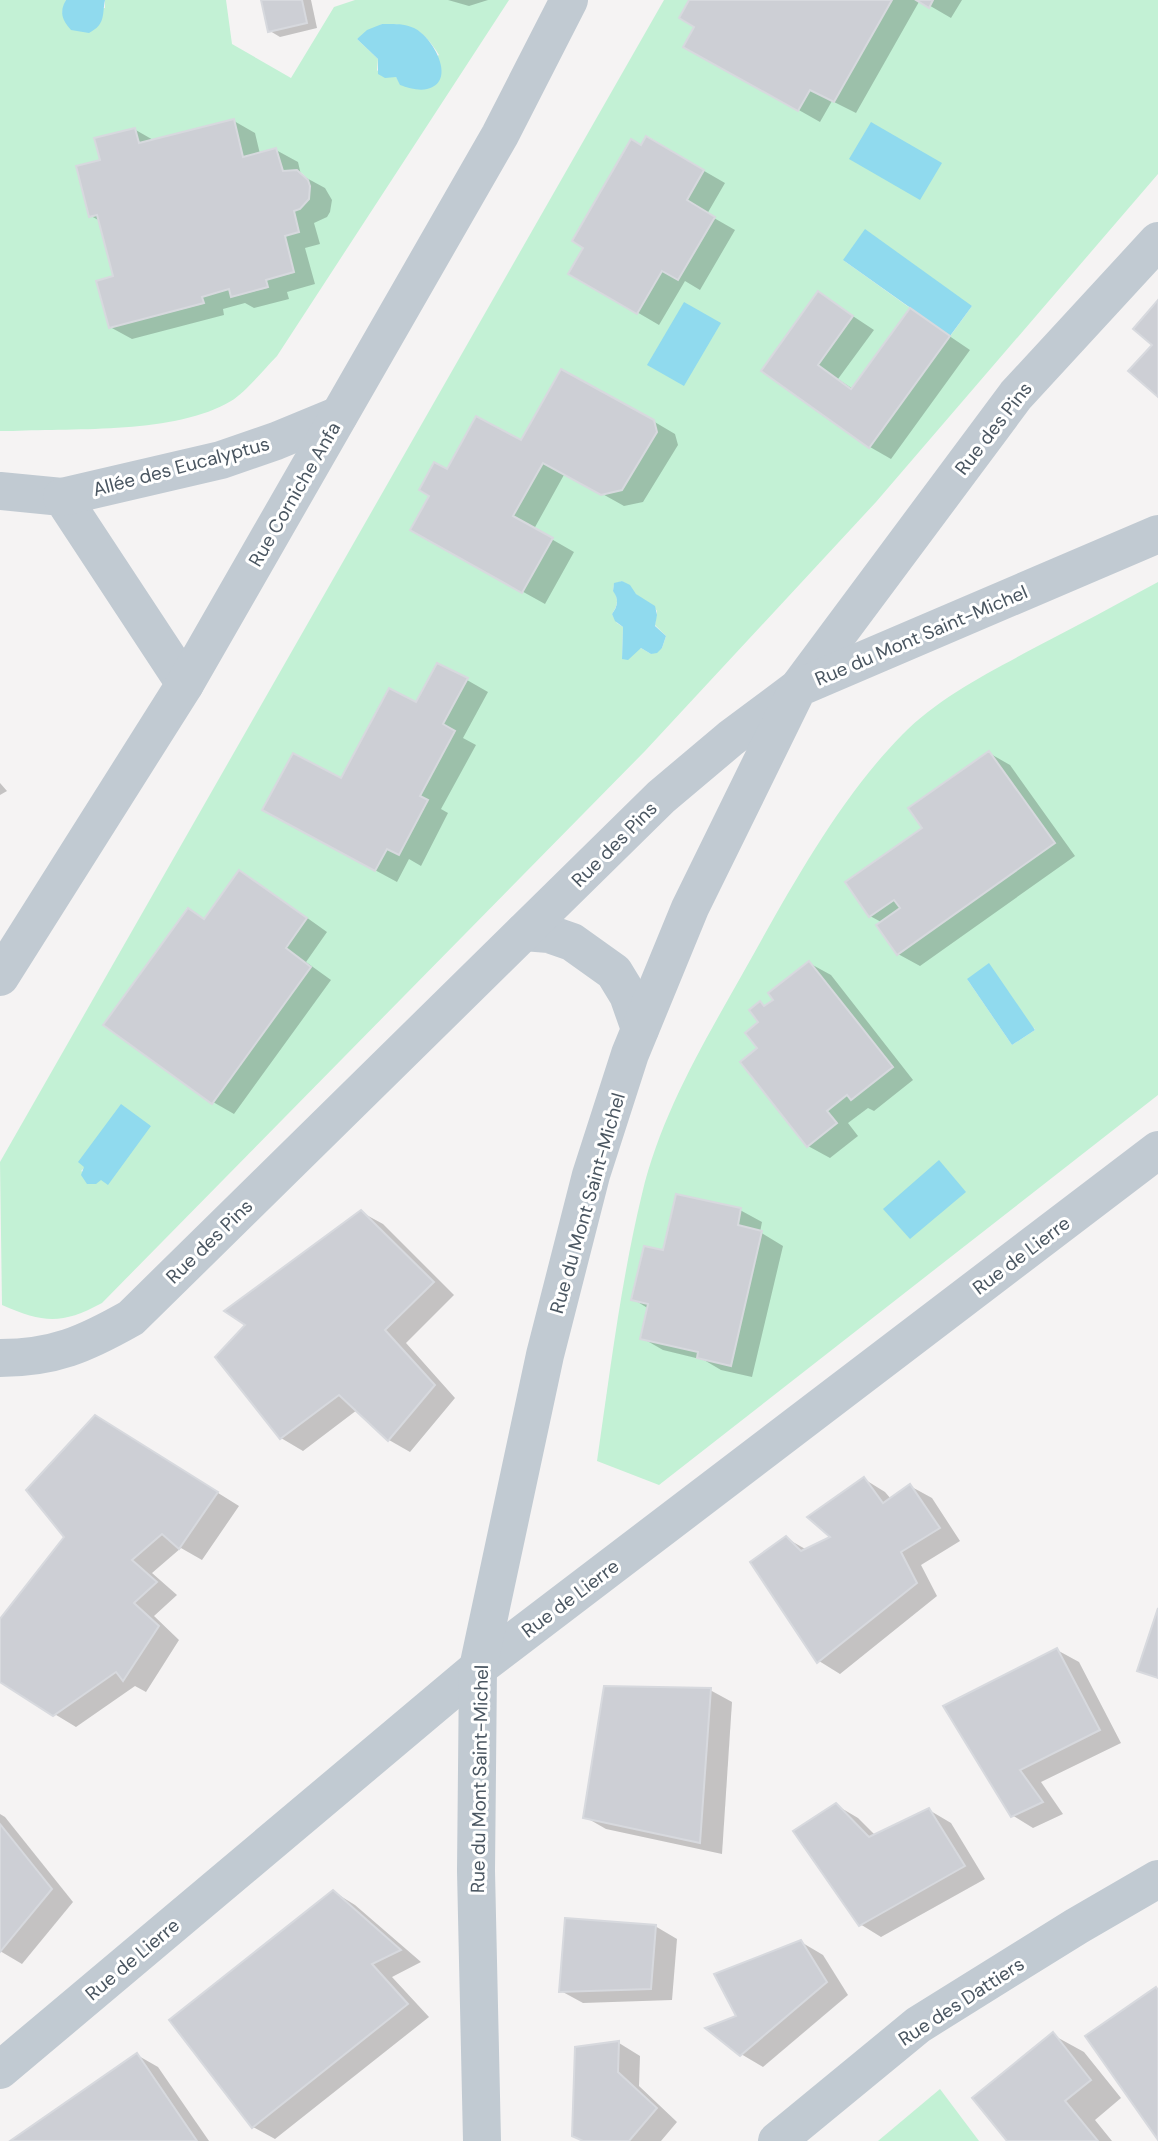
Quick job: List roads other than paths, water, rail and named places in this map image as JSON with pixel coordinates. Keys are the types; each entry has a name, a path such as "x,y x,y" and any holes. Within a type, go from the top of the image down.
{"street":[{"name":"Rue Corniche Anfa","path":"0,977 185,684 500,135 569,0"},
{"name":"Rue des Pins","path":"0,1358 47,1355 92,1340 131,1318 661,797 731,738 798,688 1016,395 1158,242"},
{"name":"Allée des Eucalyptus","path":"0,491 62,497 221,460 339,415"},
{"name":"Allée des Eucalyptus","path":"62,497 185,684"},
{"name":"Rue du Mont Saint-Michel","path":"482,2141 476,1871 478,1668 548,1342 590,1175 640,1029 690,908 798,688 1158,534"},
{"path":"524,932 549,934 572,942 614,972 628,995 640,1029"},
{"name":"Rue de Lierre","path":"0,2070 478,1668 1158,1150"},
{"name":"Rue des Dattiers","path":"777,2141 918,2025 1158,1879"}],"water":[{"path":"66,0 105,0 98,26 89,33 71,30 62,16"},
{"path":"382,24 410,26 428,40 435,49 442,69 441,78 436,85 427,89 414,89 400,85 396,77 385,78 378,74 378,59 357,39 367,30"},
{"path":"871,122 942,163 920,200 849,159"},
{"path":"865,229 972,306 950,336 843,260"},
{"path":"684,302 721,323 684,386 647,365"},
{"path":"622,581 655,606 655,626 666,636 657,653 651,654 641,648 628,660 622,659 623,627 615,621 612,614 617,602 613,591 614,583"},
{"path":"989,963 1035,1030 1012,1045 967,979"},
{"path":"121,1104 151,1126 108,1185 101,1180 96,1184 87,1184 81,1175 84,1167 78,1162"},
{"path":"939,1160 966,1192 910,1239 883,1209"}]}
